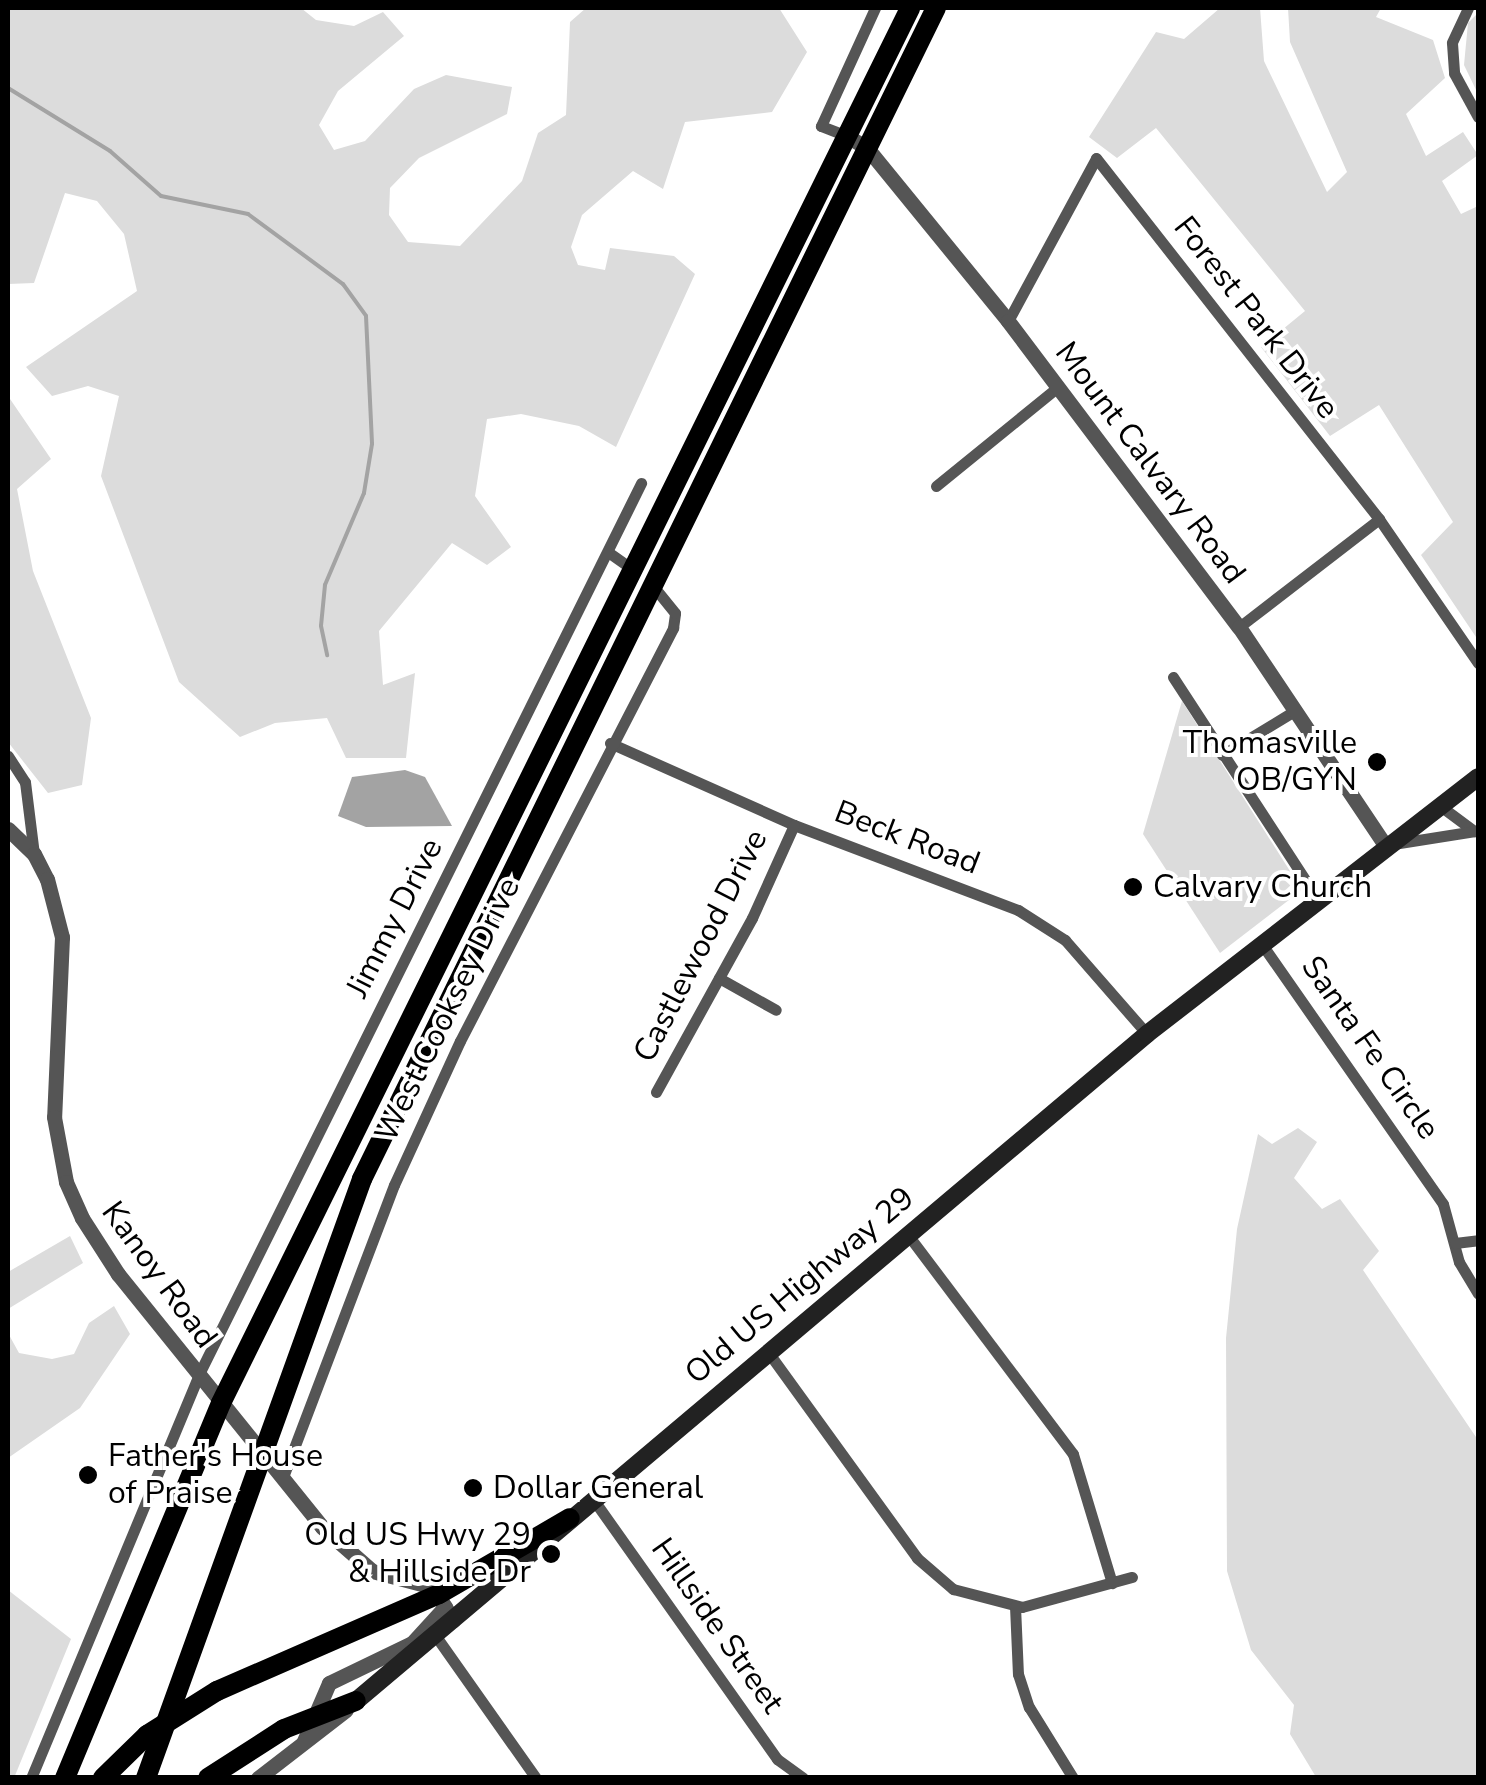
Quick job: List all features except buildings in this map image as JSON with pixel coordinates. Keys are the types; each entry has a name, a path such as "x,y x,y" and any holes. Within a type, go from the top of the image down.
{"highway":[{"path":"65,1778 221,1402 910,8"},
{"path":"148,1773 261,1449 362,1179 936,8"},
{"path":"103,1778 147,1734 217,1691 446,1607 570,1518"},
{"path":"208,1778 239,1753 316,1714 356,1701"}],"main road":[{"name":"Old US Highway 29","path":"356,1701 435,1635 446,1607 570,1518 1147,1034 1384,844 1478,776"}],"street":[{"path":"847,136 821,126 875,8"},
{"path":"1468,8 1452,43 1454,73 1478,117"},
{"name":"Mount Calvary Road","path":"847,136 867,148 1008,321 1239,627 1384,844"},
{"name":"Forest Park Drive","path":"1008,321 1096,158 1379,519 1478,664"},
{"path":"936,486 1058,387"},
{"name":"Jimmy Drive","path":"31,1778 198,1376 641,484"},
{"path":"1239,627 1379,519"},
{"path":"608,552 632,569"},
{"name":"West Cooksey Drive","path":"283,1477 394,1185 610,744 673,628 675,613 652,585"},
{"path":"1173,677 1317,898"},
{"path":"1222,755 1296,710"},
{"name":"Beck Road","path":"610,744 794,825 1043,924 1147,1034"},
{"path":"8,756 24,782 34,854"},
{"path":"1439,805 1477,831"},
{"name":"Castlewood Drive","path":"656,1092 719,978 794,825"},
{"name":"Kanoy Road","path":"8,829 34,854 62,937 53,1096 66,1182 118,1274 198,1376 353,1558 372,1571 428,1582 446,1607"},
{"path":"1384,844 1414,845 1477,831"},
{"name":"Santa Fe Circle","path":"1261,943 1443,1204 1478,1294"},
{"path":"719,978 776,1010"},
{"path":"908,1235 1073,1454 1112,1582"},
{"path":"1456,1243 1478,1240"},
{"path":"768,1352 916,1558 953,1589 1014,1606 1132,1577"},
{"name":"Hillside Street","path":"593,1499 778,1758 803,1778"},
{"path":"1014,1606 1018,1674 1028,1706 1073,1778"},
{"path":"304,1741 336,1676 412,1644 446,1607"},
{"path":"435,1635 536,1778"},
{"name":"Old US Highway 29","path":"258,1778 356,1701"}],"shaded area":[{"path":"8,8 301,8 316,20 354,26 383,12 404,36 338,91 319,125 334,150 365,141 414,89 446,75 512,87 507,114 419,158 390,188 389,215 408,242 460,246 522,181 538,133 566,115 570,22 586,8 779,8 807,52 772,112 685,122 663,189 633,171 582,215 571,247 578,265 605,270 610,248 674,256 695,274 616,447 579,426 521,414 487,419 475,496 511,547 487,565 452,543 379,631 383,685 415,673 406,758 346,758 327,718 275,723 240,737 179,682 101,476 119,396 88,386 52,396 26,367 137,291 124,234 97,201 65,193 34,283 8,284"},
{"path":"1220,8 1260,8 1264,61 1327,192 1347,172 1290,42 1288,8 1381,8 1376,17 1433,40 1445,78 1406,114 1426,156 1463,132 1478,155 1442,181 1461,214 1478,206 1478,640 1421,555 1453,522 1379,405 1330,436 1261,347 1305,311 1156,128 1117,158 1089,137 1156,32 1184,39"},
{"path":"1478,13 1478,94 1464,65 1468,23"},
{"path":"8,396 51,459 17,489 33,571 91,718 82,785 48,793 8,742"},
{"path":"1182,701 1302,890 1220,953 1143,834"},
{"path":"405,770 425,777 452,826 366,827 338,816 352,777"},
{"path":"1298,1128 1317,1142 1294,1178 1322,1209 1340,1199 1379,1251 1363,1270 1478,1440 1478,1777 1316,1777 1290,1734 1294,1705 1251,1650 1227,1571 1226,1338 1237,1229 1258,1134 1272,1144"},
{"path":"70,1236 83,1263 8,1309 8,1272"},
{"path":"114,1306 130,1334 80,1408 8,1458 8,1333 19,1353 52,1359 74,1354 89,1323"},
{"path":"8,1590 71,1639 14,1778 8,1777"}],"waterway":[{"path":"8,88 110,151 161,196 248,214 343,284 366,316 372,444 364,493 325,585 321,626 327,655"}],"place":[{"name":"Thomasville OB/GYN","path":"1377,762"},
{"name":"Calvary Church","path":"1133,887"},
{"name":"Father's House of Praise","path":"88,1475"},
{"name":"Dollar General","path":"473,1488"},
{"name":"Old US Hwy 29 & Hillside Dr","path":"551,1554"}]}
